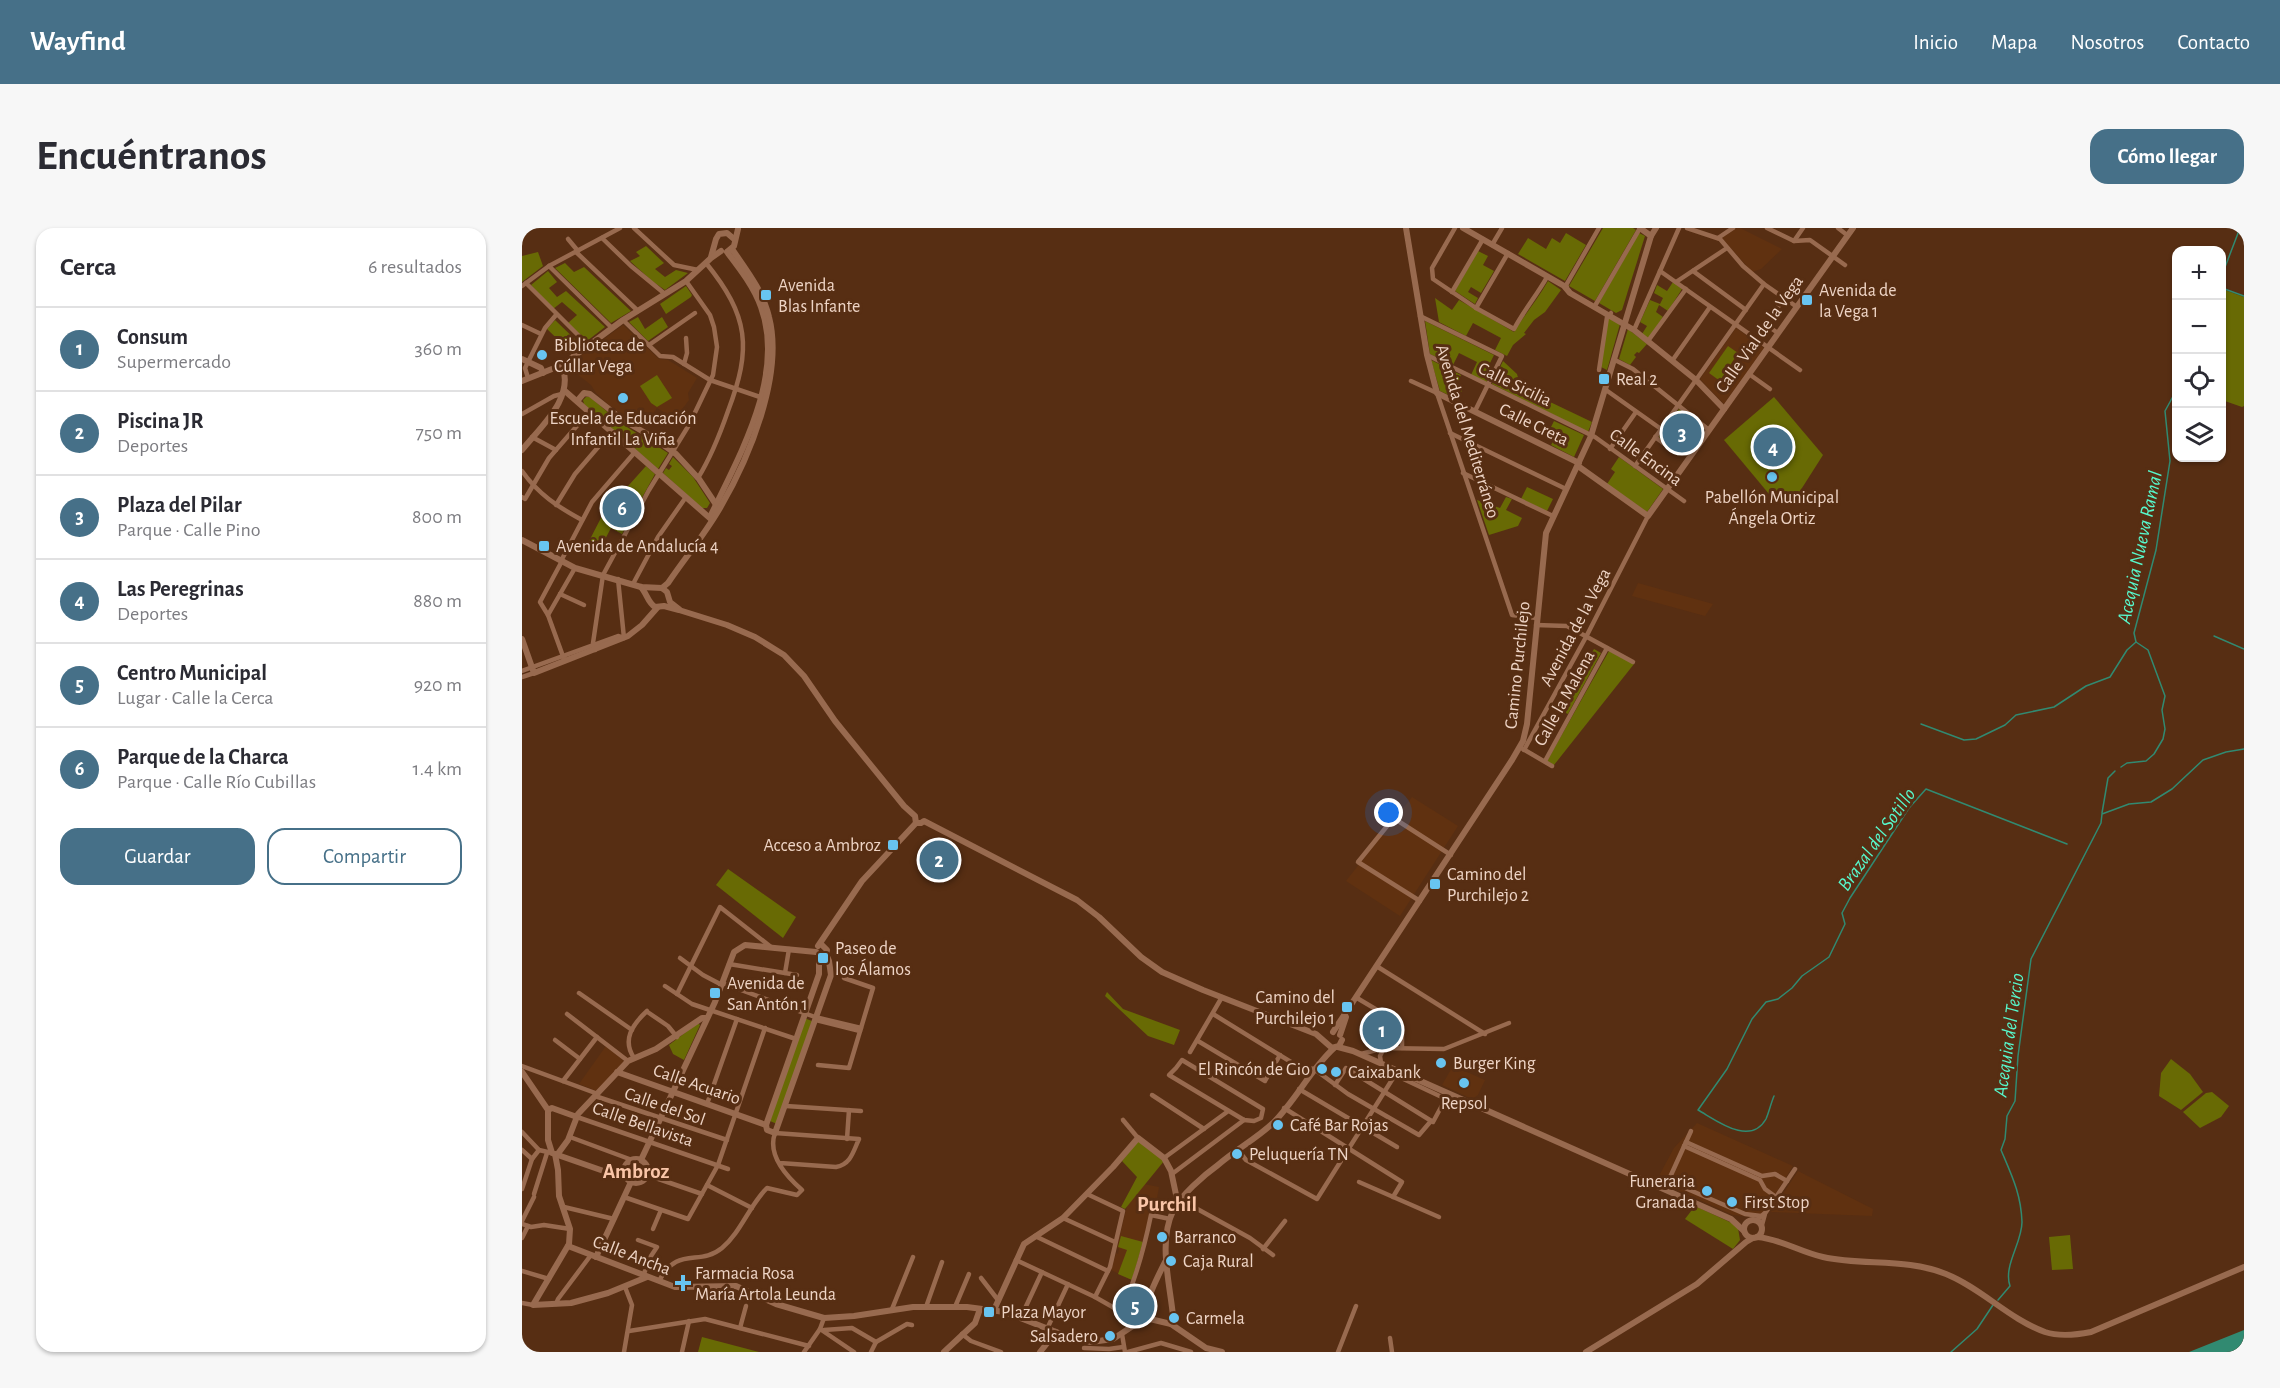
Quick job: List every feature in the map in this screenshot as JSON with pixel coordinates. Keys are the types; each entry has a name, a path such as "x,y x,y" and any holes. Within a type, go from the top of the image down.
{"street":[{"path":"589,346 524,284 549,266 620,228"},
{"path":"633,228 674,265 698,270"},
{"path":"556,315 525,360 525,380 562,365 623,320 686,281 708,260 724,250 738,228"},
{"name":"Avenida del Mediterráneo","path":"1406,228 1427,355 1450,433 1512,615 1537,621"},
{"path":"1455,228 1431,268 1433,279 1476,308 1514,329 1523,311 1534,300 1548,277"},
{"path":"1463,228 1472,230 1492,245 1565,287 1570,293 1596,304 1634,330 1696,380 1724,409"},
{"path":"1492,245 1502,228"},
{"path":"1565,287 1599,228"},
{"path":"1596,304 1640,228 1651,236"},
{"name":"Camino Purchilejo","path":"1336,1035 1350,1009 1527,739 1531,724 1537,621 1546,533 1592,436 1651,236 1656,228"},
{"path":"1634,330 1679,228"},
{"path":"1687,228 1718,238 1743,266 1797,307"},
{"path":"1718,238 1733,228"},
{"path":"1767,228 1794,241 1810,240 1845,265"},
{"path":"1794,241 1803,228"},
{"path":"1838,228 1847,235"},
{"name":"Calle Vial de la Vega","path":"1648,516 1853,228"},
{"path":"522,677 533,670 624,638 636,631 658,606 666,593 668,583 711,519 743,448 760,397 768,356 764,318 755,294 724,250 718,236 723,233 732,237"},
{"path":"603,237 631,266 665,294"},
{"path":"1452,292 1483,239"},
{"path":"568,240 638,311"},
{"path":"1676,282 1728,248"},
{"path":"702,511 716,505 743,461 768,385 773,352 772,329 766,304 757,287 724,250"},
{"path":"1476,308 1508,254"},
{"path":"698,478 717,440 736,389 744,357 740,319 708,260"},
{"path":"549,266 612,328"},
{"path":"1660,271 1800,370"},
{"path":"1693,271 1746,310"},
{"path":"594,647 603,575 659,473 689,426 710,380 716,359 716,338 710,315 686,281"},
{"path":"1635,466 1764,284"},
{"path":"1648,341 1686,289"},
{"path":"1778,333 1766,324 1784,298"},
{"path":"1588,301 1610,314"},
{"path":"1672,361 1710,307"},
{"path":"649,345 694,313"},
{"path":"1599,370 1610,314"},
{"path":"1420,316 1502,356 1475,411"},
{"path":"623,320 660,356 669,356 710,380 760,397"},
{"path":"522,325 541,334"},
{"path":"684,364 687,353 686,338"},
{"name":"Calle Sicilia","path":"1427,355 1592,436"},
{"path":"525,360 541,368 543,373"},
{"path":"1615,360 1633,369 1709,430"},
{"path":"522,449 564,393 566,380 562,365"},
{"path":"1749,374 1770,389"},
{"name":"Calle Creta","path":"1411,381 1578,464 1648,516"},
{"path":"1606,390 1661,429"},
{"path":"522,414 564,393 578,400 711,519"},
{"path":"578,400 584,393 590,394 623,420 673,452 698,478 716,505"},
{"path":"554,396 559,402"},
{"path":"522,497 525,499 556,450 589,412"},
{"path":"1610,449 1636,412"},
{"path":"556,506 575,474 612,431"},
{"path":"1450,433 1566,489"},
{"name":"Calle Encina","path":"1592,436 1684,501"},
{"path":"532,437 556,450"},
{"path":"1655,437 1674,451"},
{"path":"564,659 548,615 540,602 582,520 599,493 635,452"},
{"path":"522,471 532,485 556,506 582,520"},
{"path":"1464,473 1553,516"},
{"path":"633,584 658,537 686,497"},
{"name":"Avenida de la Vega","path":"1527,739 1531,724 1586,637 1648,516"},
{"path":"522,540 575,568 666,593 679,609"},
{"path":"548,615 575,568"},
{"path":"618,579 624,638"},
{"path":"641,587 658,606 679,609 748,633 784,655 804,676 835,721 916,819"},
{"path":"649,597 653,589"},
{"path":"560,594 584,605"},
{"path":"1537,621 1567,626 1633,662"},
{"path":"522,640 533,670"},
{"name":"Calle la Malena","path":"1545,761 1608,648"},
{"path":"522,671 533,670"},
{"name":"Calle la Malena","path":"1522,748 1552,766"},
{"path":"767,1124 819,974 820,948 862,881 919,813 923,815 924,821 1068,894 1089,908 1150,964 1178,980 1316,1034 1332,1045 1381,1063 1435,1091"},
{"path":"1420,901 1358,862 1390,821 1395,819 1450,855"},
{"path":"677,994 720,907 771,947"},
{"path":"641,1160 722,984 734,952 741,946 820,948"},
{"path":"659,1282 664,1272 679,1259 704,1256 723,1247 766,1188 797,1194 802,1190 786,1176 772,1145 831,975 829,961 820,948"},
{"path":"785,973 789,949"},
{"path":"680,958 691,967 722,984 803,1011 804,1014 861,1029"},
{"path":"729,964 797,975"},
{"path":"1378,967 1485,1034"},
{"path":"818,1065 849,1068 861,1029 873,988 844,978"},
{"path":"665,986 692,1004 796,1039"},
{"path":"579,993 632,1030"},
{"path":"1190,1052 1222,997"},
{"path":"1358,998 1399,1023 1402,1048"},
{"path":"631,1060 627,1049 632,1030 648,1012 666,1025 675,1037"},
{"path":"567,1014 631,1060"},
{"path":"1213,1014 1304,1070 1304,1074 1308,1077"},
{"path":"570,1229 544,1225 528,1226 522,1222 552,1154 570,1137 577,1117 617,1072 631,1060 656,1049 702,1018 706,1018"},
{"path":"707,1104 737,1019"},
{"path":"1316,1034 1336,1035 1356,1052 1384,1048 1444,1049 1509,1023"},
{"path":"624,1197 688,1219 718,1166 765,1028"},
{"path":"1141,1321 1164,1271 1170,1220 1180,1202 1205,1176 1272,1123 1325,1056 1336,1035"},
{"path":"1332,1045 1336,1035"},
{"path":"563,1081 597,1037"},
{"path":"555,1040 580,1059"},
{"path":"1198,1041 1265,1081 1280,1055"},
{"path":"1381,1063 1380,1056 1384,1048"},
{"path":"1261,1118 1263,1110 1182,1060 1169,1075 1227,1112 1244,1120 1254,1121 1261,1118 1272,1123"},
{"name":"Calle del Sol","path":"522,1066 661,1119 727,1140"},
{"path":"1335,1084 1346,1068 1432,1121"},
{"path":"1304,1070 1314,1069 1374,1109 1419,1135 1432,1121 1447,1096"},
{"path":"522,1072 548,1110 548,1140 558,1170 559,1196 570,1229 568,1246 533,1305"},
{"name":"Calle Acuario","path":"617,1072 767,1124 777,1130"},
{"path":"1238,1150 1246,1160 1317,1199 1395,1075 1731,1219 1760,1222"},
{"path":"1299,1089 1397,1147"},
{"path":"1152,1095 1204,1129"},
{"path":"786,1106 861,1111"},
{"name":"Calle Bellavista","path":"548,1110 552,1108 728,1169"},
{"path":"1284,1108 1402,1182 1393,1197"},
{"path":"847,1139 849,1110"},
{"path":"1164,1158 1227,1112"},
{"path":"1123,1120 1138,1138 1164,1158 1172,1174 1174,1193 1180,1202 1250,1238 1274,1255"},
{"path":"1172,1174 1244,1120"},
{"path":"777,1130 860,1139 849,1161 844,1165 836,1167 780,1163"},
{"path":"1690,1131 1667,1183 1745,1214 1760,1222 1777,1240"},
{"path":"522,1132 539,1150 618,1176 625,1175"},
{"path":"570,1137 632,1160 641,1160 647,1166 647,1175 641,1182 631,1182 625,1175 625,1168 632,1160"},
{"path":"994,1310 1024,1244 1063,1218 1138,1138"},
{"path":"1685,1144 1762,1176 1775,1174 1787,1181"},
{"path":"1685,1144 1760,1180 1765,1189 1776,1197"},
{"path":"522,1150 532,1159"},
{"path":"522,1186 532,1159 539,1150"},
{"path":"1586,1352 1696,1284 1761,1233 1760,1222 1795,1169"},
{"path":"647,1175 702,1194"},
{"path":"556,1304 593,1256 631,1182"},
{"path":"1359,1182 1439,1217"},
{"path":"707,1185 752,1208"},
{"path":"1087,1194 1124,1210 1108,1271 1095,1297"},
{"path":"553,1202 559,1196"},
{"path":"564,1208 614,1219"},
{"path":"653,1229 661,1210"},
{"path":"1760,1222 1766,1212"},
{"path":"1121,1311 1143,1255 1151,1215 1170,1220"},
{"path":"1063,1218 1115,1242"},
{"path":"1731,1219 1748,1237 1777,1240 1824,1258 1924,1266 1964,1283 2046,1333 2075,1335 2104,1327 2244,1268"},
{"path":"1263,1249 1285,1221"},
{"path":"1738,1249 1748,1221"},
{"path":"522,1238 528,1226"},
{"path":"1035,1236 1108,1271"},
{"path":"522,1304 571,1303 625,1287 643,1278 657,1247 638,1240"},
{"name":"Calle Ancha","path":"568,1246 643,1278 675,1287 736,1286 776,1304 824,1318"},
{"path":"892,1310 913,1257"},
{"path":"1016,1260 1141,1321"},
{"path":"926,1307 942,1262"},
{"path":"522,1271 549,1280"},
{"path":"1164,1271 1173,1316 1171,1324"},
{"path":"1021,1317 1042,1272"},
{"path":"955,1307 969,1274"},
{"path":"981,1278 998,1300"},
{"path":"1047,1329 1068,1284"},
{"path":"624,1352 632,1305 625,1287"},
{"path":"740,1328 746,1306"},
{"path":"1338,1352 1356,1306"},
{"path":"804,1352 823,1331 824,1318 926,1307 994,1310 1021,1317 1074,1339 1102,1345 1109,1349 1125,1350 1161,1343 1191,1352"},
{"path":"944,1352 975,1323 980,1309"},
{"path":"629,1331 705,1318 809,1346"},
{"path":"1084,1348 1102,1345 1141,1321 1150,1319 1171,1324 1205,1350 1222,1352"},
{"path":"682,1352 689,1321"},
{"path":"871,1352 876,1342 907,1324 912,1325"},
{"path":"823,1331 852,1328 876,1342"},
{"path":"823,1331 854,1352"},
{"path":"1040,1352 1056,1332"},
{"path":"962,1334 971,1341 1001,1352"},
{"path":"1122,1334 1125,1350"},
{"path":"1390,1338 1392,1352"}],"shaded area":[{"path":"1603,228 1633,228 1636,230 1595,301 1569,286"},
{"path":"1737,228 1782,249 1761,269 1752,272 1721,237"},
{"path":"1566,233 1586,245 1565,281 1518,254 1528,238 1546,249 1552,238 1560,243"},
{"path":"1639,233 1645,236 1622,310 1616,313 1599,303"},
{"path":"646,246 664,263 655,269 665,277 676,270 688,273 665,290 630,261 640,256 636,252"},
{"path":"1478,251 1488,256 1483,265 1494,271 1481,293 1471,287 1468,292 1478,298 1475,304 1455,291"},
{"path":"538,252 543,266 522,282 522,256"},
{"path":"565,263 574,272 584,267 631,311 611,323 555,268"},
{"path":"548,271 557,282 549,288 557,297 566,291 605,327 587,341 568,323 577,315 562,302 553,309 531,285"},
{"path":"1548,281 1561,290 1545,312 1534,320 1524,333 1526,334 1513,345 1507,356 1495,350 1501,338 1473,323 1466,336 1439,322 1435,298 1452,310 1459,300 1514,332"},
{"path":"1673,282 1682,289 1668,311 1659,305 1656,312 1663,317 1648,339 1642,334 1647,326 1640,322 1650,300 1660,304 1663,298 1654,293 1657,285 1667,291"},
{"path":"686,286 691,297 666,314 660,304"},
{"path":"2226,290 2244,297 2244,406 2226,401"},
{"path":"638,317 645,329 662,317 668,327 648,341 629,322"},
{"path":"1608,318 1620,324 1607,370 1601,367"},
{"path":"555,320 581,345 571,352 547,329"},
{"path":"1425,321 1494,355 1488,367 1493,370 1487,382 1471,375 1477,362 1459,353 1453,365 1430,354"},
{"path":"623,325 659,359 668,360 697,378 688,393 689,400 675,419 657,408 643,428 610,406 591,385 567,366"},
{"path":"1736,328 1764,348 1724,404 1700,379"},
{"path":"1628,329 1647,344 1634,355 1636,357 1630,365 1619,359"},
{"path":"1728,346 1738,353 1720,381 1709,373"},
{"path":"1431,360 1461,375 1456,385 1463,388 1458,399 1440,391"},
{"path":"1503,361 1517,374 1521,388 1592,422 1588,432 1492,384"},
{"path":"657,375 672,398 657,407 651,403 640,386"},
{"path":"590,397 619,422 668,453 658,469 584,404 583,400"},
{"path":"1774,397 1823,455 1795,499 1774,500 1724,440"},
{"path":"1679,409 1704,428 1686,455 1659,437"},
{"path":"1554,421 1584,435 1574,457 1551,445 1557,435 1549,431"},
{"path":"673,457 693,477 710,503 707,508 702,508 663,473 666,468 669,470 672,466 669,464"},
{"path":"1619,457 1663,489 1647,512 1607,484 1615,472 1611,469"},
{"path":"646,466 655,474 622,534 611,528 602,545 595,543 593,548 587,545 603,514"},
{"path":"1527,487 1553,499 1547,511 1521,499"},
{"path":"1506,497 1512,499 1506,510 1522,518 1518,526 1489,535 1477,500 1500,508"},
{"path":"1638,583 1713,604 1705,616 1632,596"},
{"path":"1594,649 1601,653 1568,714 1560,710"},
{"path":"1609,651 1634,664 1554,765 1547,761"},
{"path":"1412,797 1458,826 1400,916 1346,881"},
{"path":"728,869 796,917 783,938 716,885"},
{"path":"1107,992 1123,1009 1180,1030 1174,1045 1148,1036 1105,996"},
{"path":"804,1018 812,1021 777,1124 770,1121"},
{"path":"698,1023 700,1025 684,1060 673,1054 669,1045"},
{"path":"606,1046 624,1061 597,1091 579,1084"},
{"path":"2171,1059 2190,1074 2203,1092 2181,1110 2159,1096 2161,1073"},
{"name":"Repsol","path":"1453,1066 1485,1080 1478,1095 1472,1099 1442,1085"},
{"path":"2212,1092 2229,1106 2221,1117 2200,1128 2183,1112 2206,1093"},
{"path":"1697,1123 1793,1166 1763,1214 1755,1217 1733,1215 1664,1184 1660,1174 1674,1148"},
{"path":"1138,1141 1164,1161 1125,1209 1121,1207 1137,1177 1122,1161"},
{"path":"1798,1171 1873,1209 1872,1216 1771,1212"},
{"path":"1144,1184 1159,1187 1154,1215 1150,1214 1132,1280 1111,1270 1116,1253 1118,1254 1117,1247 1127,1206"},
{"path":"1695,1206 1738,1228 1740,1240 1733,1249 1685,1219"},
{"path":"2070,1235 2073,1269 2052,1270 2049,1237"},
{"path":"1121,1236 1143,1242 1132,1280 1118,1274 1127,1250 1118,1247"},
{"path":"702,1337 759,1352 698,1352"}],"water":[{"path":"2244,1330 2244,1349 2236,1352 2189,1352"}],"waterway":[{"name":"Acequia Nueva Ramal","path":"2226,265 2240,228"},
{"path":"2226,289 2244,296"},
{"name":"Acequia del Tercio","path":"1921,724 1964,740 1976,739 2005,725 2016,715 2054,707 2086,686 2110,677 2127,650 2136,642 2134,633 2156,550 2170,461 2165,411 2172,398"},
{"path":"2214,636 2244,649"},
{"name":"Acequia del Tercio","path":"2121,767 2127,763 2146,761 2154,754 2163,739 2165,729 2162,710 2165,696 2148,650 2136,642"},
{"name":"Acequia del Tercio","path":"1998,1300 2010,1286 2009,1271 2022,1222 2018,1194 2001,1150 2005,1139 2007,1116 2015,1101 2018,1056 2031,959 2101,823 2102,814 2129,804 2151,802 2172,789 2203,760 2244,749"},
{"name":"Acequia del Tercio","path":"2102,813 2108,778 2115,771"},
{"name":"Brazal del Sotillo","path":"1774,1096 1766,1119 1759,1127 1751,1131 1733,1129 1698,1110 1727,1069 1752,1019 1766,1002 1778,999 1802,976 1829,957 1845,924 1842,913 1850,898 1909,808 1926,789 2067,844"},
{"name":"Acequia del Tercio","path":"1951,1352 1977,1329 1993,1305"}],"place":[{"name":"Avenida Blas Infante","path":"766,295"},
{"name":"Avenida de la Vega 1","path":"1807,300"},
{"name":"Biblioteca de Cúllar Vega","path":"542,355"},
{"name":"Real 2","path":"1604,379"},
{"name":"Escuela de Educación Infantil La Viña","path":"623,398"},
{"name":"Plaza del Pilar","path":"1682,433"},
{"name":"Las Peregrinas","path":"1773,447"},
{"name":"Pabellón Municipal Ángela Ortiz","path":"1772,477"},
{"name":"Parque de la Charca","path":"622,508"},
{"name":"Avenida de Andalucía 4","path":"544,546"},
{"name":"Acceso a Ambroz","path":"893,845"},
{"name":"Piscina JR","path":"939,860"},
{"name":"Camino del Purchilejo 2","path":"1435,884"},
{"name":"Paseo de los Álamos","path":"823,958"},
{"name":"Avenida de San Antón 1","path":"715,993"},
{"name":"Camino del Purchilejo 1","path":"1347,1007"},
{"name":"Consum","path":"1382,1030"},
{"name":"Burger King","path":"1441,1063"},
{"name":"El Rincón de Gio","path":"1322,1069"},
{"name":"Caixabank","path":"1336,1072"},
{"name":"Repsol","path":"1464,1083"},
{"name":"Café Bar Rojas","path":"1278,1125"},
{"name":"Peluquería TN","path":"1237,1154"},
{"name":"Funeraria Granada","path":"1707,1191"},
{"name":"First Stop","path":"1732,1202"},
{"name":"Barranco","path":"1162,1237"},
{"name":"Caja Rural","path":"1171,1261"},
{"name":"Farmacia Rosa María Artola Leunda","path":"683,1283"},
{"name":"Centro Municipal","path":"1135,1306"},
{"name":"Plaza Mayor","path":"989,1312"},
{"name":"Carmela","path":"1174,1318"},
{"name":"Salsadero","path":"1110,1336"}],"district":[{"name":"Ambroz","path":"636,1171"},
{"name":"Purchil","path":"1167,1204"}]}
